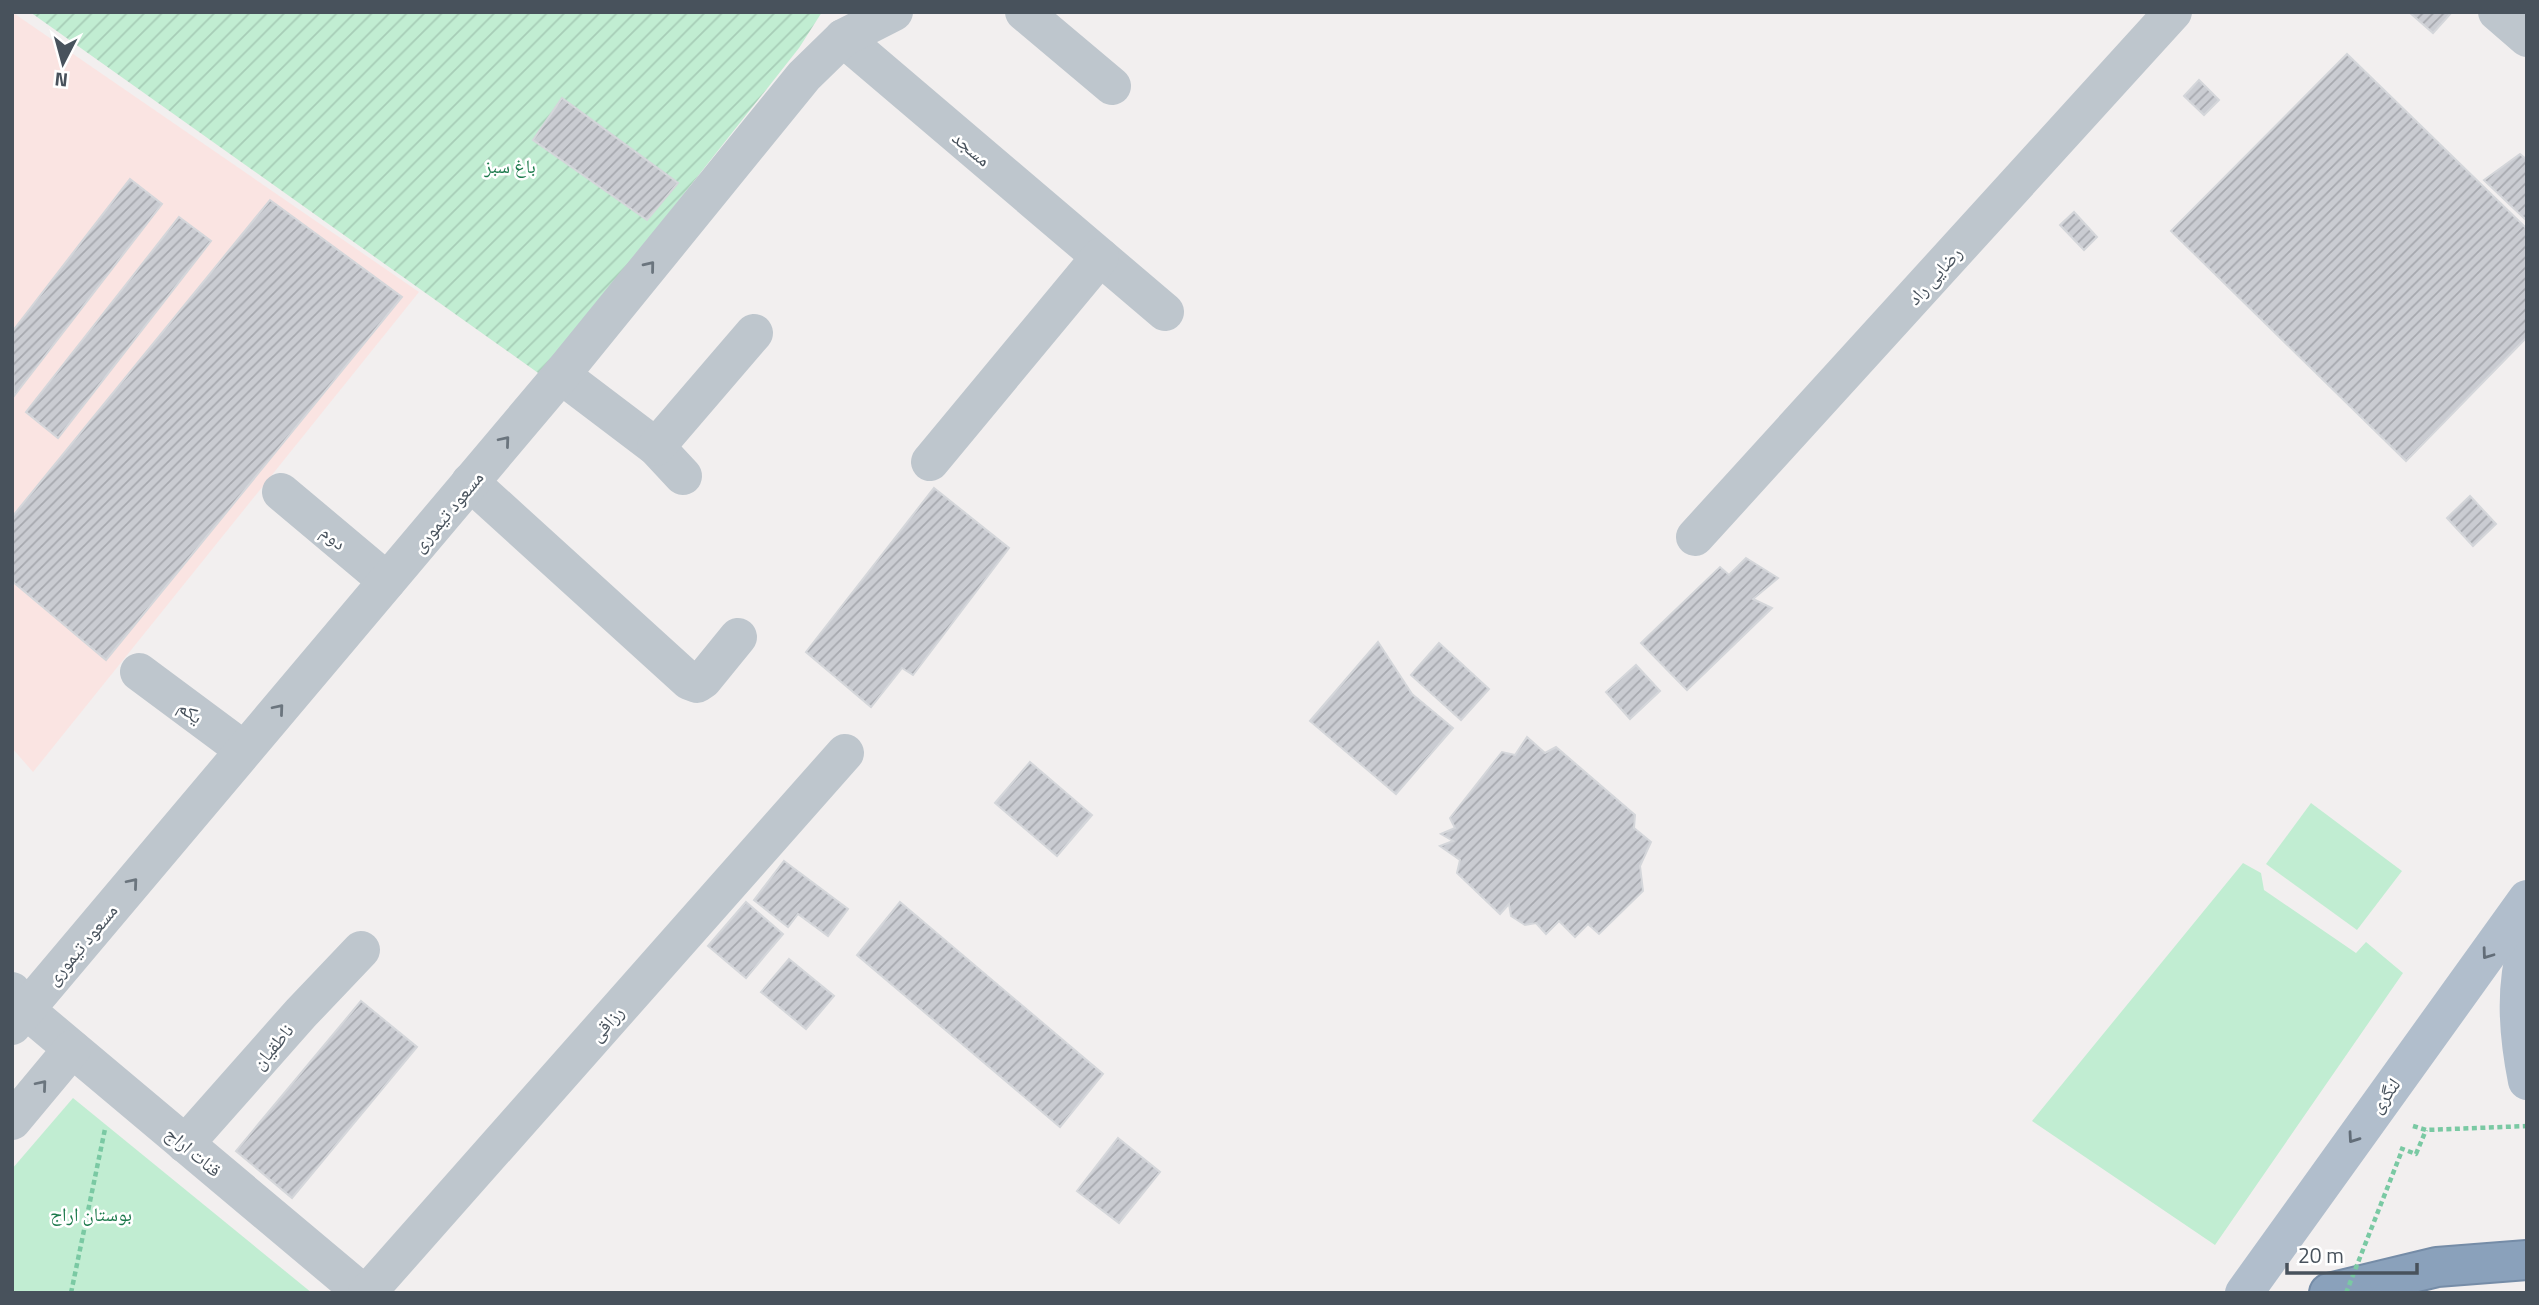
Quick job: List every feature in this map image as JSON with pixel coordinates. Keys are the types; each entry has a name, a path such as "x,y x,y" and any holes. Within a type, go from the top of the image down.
{"highway":[{"path":"2329,1293 2437,1267 2527,1260"}],"main road":[{"name":"لنگری","path":"2244,1293 2527,899"},
{"path":"2527,944 2521,962 2518,1000 2527,1081"}],"street":[{"name":"مسعود تیموری","path":"17,1009 387,582 804,76 843,38 894,12"},
{"path":"1024,12 1112,86"},
{"name":"رضایی راد","path":"1695,537 2174,12"},
{"path":"2497,12 2527,38"},
{"name":"مسجد","path":"843,38 1165,312"},
{"path":"930,462 1100,257"},
{"path":"656,447 754,333"},
{"path":"561,374 656,447 683,476"},
{"path":"470,482 689,681 697,684 703,680 738,637"},
{"name":"دوم","path":"281,492 387,582"},
{"name":"یکم","path":"139,672 244,750"},
{"name":"رزاقی","path":"365,1293 845,753"},
{"name":"ناطقیان","path":"185,1144 301,1013 361,950"},
{"name":"قنات اراج","path":"17,1009 72,1049 365,1293"},
{"path":"12,1121 72,1049"}],"path":[{"path":"71,1293 114,1084"},
{"path":"2346,1293 2401,1153 2389,1163 2395,1146 2416,1154 2426,1130 2527,1126"}],"shaded area":[{"path":"12,12 419,292 33,772 12,748"}],"green space":[{"name":"باغ سبز","path":"30,12 822,12 799,48 541,375"},
{"path":"2311,803 2402,871 2357,930 2266,864"},
{"path":"2243,863 2261,873 2264,890 2356,953 2366,942 2403,973 2215,1245 2032,1121"},
{"name":"بوستان اراج","path":"73,1098 312,1293 12,1293 12,1169"}],"building":[{"path":"2409,12 2452,12 2433,33"},
{"path":"2347,54 2527,229 2527,337 2406,461 2171,231"},
{"path":"2199,80 2219,100 2204,115 2184,96"},
{"path":"562,98 678,183 647,220 533,140"},
{"path":"2520,154 2527,160 2527,221 2484,180"},
{"path":"130,179 162,204 14,396 12,332"},
{"path":"270,200 402,297 106,660 12,581 12,517"},
{"path":"2074,212 2097,237 2084,250 2060,225"},
{"path":"179,217 211,241 58,438 26,412"},
{"path":"934,488 1009,548 913,675 902,668 871,707 806,652"},
{"path":"2470,496 2496,524 2473,546 2447,518"},
{"path":"1746,558 1778,578 1753,599 1772,608 1687,690 1641,643 1720,567 1729,575"},
{"path":"1378,642 1412,694 1453,728 1396,794 1310,721"},
{"path":"1439,643 1489,689 1461,720 1411,675"},
{"path":"1636,665 1660,691 1630,719 1606,692"},
{"path":"1527,737 1545,753 1556,747 1635,815 1634,828 1651,842 1640,866 1643,891 1599,934 1588,924 1575,937 1559,921 1546,934 1536,923 1525,925 1511,916 1509,904 1500,914 1457,873 1460,860 1440,846 1453,841 1441,834 1455,828 1450,818 1502,752 1515,755"},
{"path":"1030,762 1092,815 1057,856 995,803"},
{"path":"784,861 848,909 828,936 798,914 788,927 754,900"},
{"path":"746,902 783,934 746,978 708,946"},
{"path":"900,902 1103,1074 1060,1127 857,955"},
{"path":"789,959 834,996 806,1029 761,992"},
{"path":"361,1001 417,1047 292,1198 236,1151"},
{"path":"1118,1138 1160,1172 1119,1223 1077,1191"}]}
